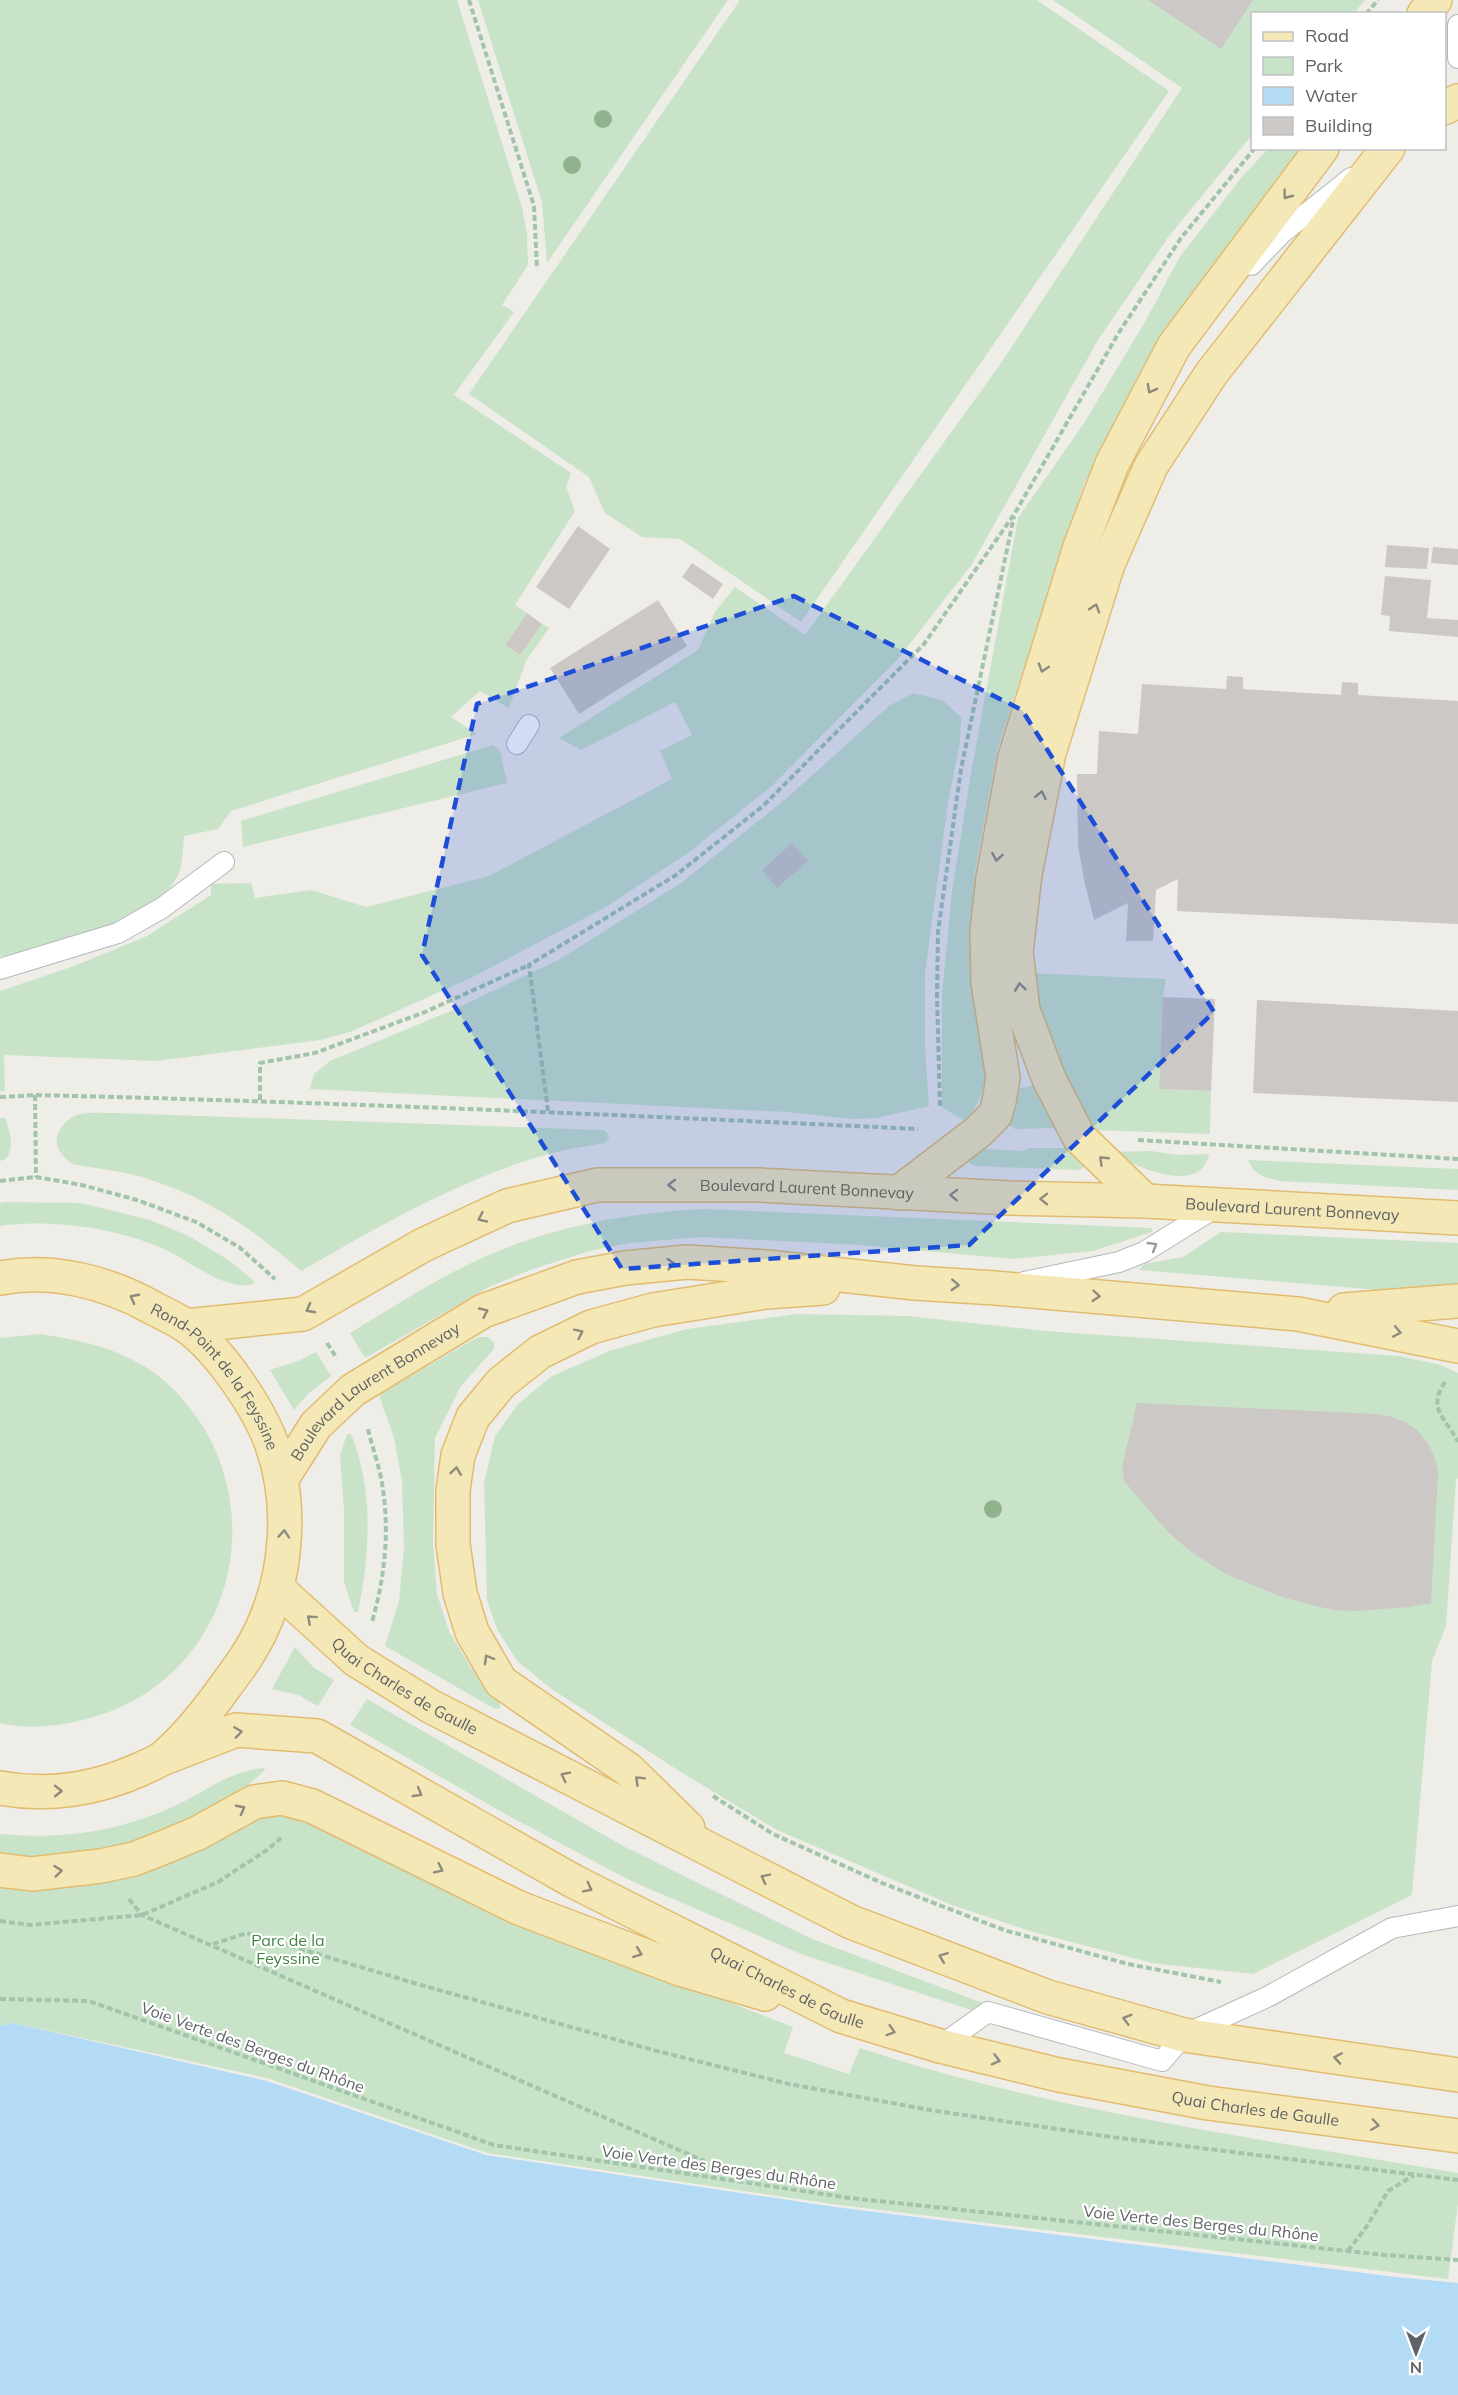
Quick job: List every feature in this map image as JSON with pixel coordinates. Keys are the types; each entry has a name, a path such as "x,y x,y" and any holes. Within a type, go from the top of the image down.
{"main road":[{"path":"1426,12 1435,0"},
{"path":"898,1193 978,1132 995,1115 1003,1078 988,982 987,932 993,878 1015,757 1080,547 1112,464 1174,346 1321,150"},
{"path":"1145,1201 1079,1137 1049,1079 1023,1010 1016,952 1025,874 1049,753 1108,564 1151,466 1210,374 1385,151"},
{"name":"Boulevard Laurent Bonnevay","path":"186,1326 303,1314 423,1245 507,1206 597,1185 759,1185 898,1193 1145,1201 1458,1218"},
{"name":"Boulevard Laurent Bonnevay","path":"281,1480 316,1425 353,1390 483,1311 577,1278 625,1268 687,1263 766,1267 915,1283 1298,1314"},
{"name":"Rond-Point de la Feyssine","path":"0,1278 44,1275 87,1281 127,1293 186,1326 222,1360 255,1407 272,1444 281,1480 285,1522 277,1588 264,1624 240,1666 203,1717 164,1758 121,1778 74,1791 14,1791 0,1788"},
{"path":"710,1851 629,1770 501,1682 472,1632 460,1593 453,1544 453,1490 458,1455 473,1417 501,1383 540,1352 591,1327 653,1310 766,1292 915,1283"},
{"path":"1298,1314 1458,1301"},
{"path":"1298,1314 1458,1346"},
{"name":"Quai Charles de Gaulle","path":"277,1588 356,1660 430,1706 851,1922 1048,1997 1184,2035 1458,2075"},
{"name":"Quai Charles de Gaulle","path":"164,1758 236,1730 317,1736 573,1881 841,2016 940,2046 1059,2075 1208,2103 1458,2136"},
{"path":"0,1870 32,1874 101,1866 134,1859 180,1840 254,1802 282,1798 312,1806 519,1908 680,1969 841,2016"}],"lane":[{"path":"1458,26 1458,58"},
{"path":"1174,346 1282,232 1385,151"},
{"path":"517,744 530,725"},
{"path":"0,969 118,933 162,908 224,862"},
{"path":"995,1288 1119,1262 1144,1252 1221,1205"},
{"path":"940,2046 988,2012 1162,2061 1184,2035 1269,1996 1392,1928 1458,1916"}],"path":[{"path":"469,0 534,206 537,269"},
{"path":"1368,12 1378,0"},
{"path":"260,1100 260,1064 315,1053 425,1012 530,965 676,875 763,806 924,644 1014,513 1118,334 1181,238 1253,150"},
{"path":"940,1106 938,932 961,769 1014,513"},
{"path":"0,1097 35,1095 260,1100 548,1111 530,965"},
{"path":"35,1095 36,1177"},
{"path":"0,1181 36,1177 82,1185 138,1200 196,1222 239,1248 274,1279"},
{"path":"1447,1379 1438,1394 1439,1414 1446,1421 1458,1442"},
{"path":"364,1418 382,1482 387,1534 382,1588 369,1631"},
{"path":"709,1794 773,1834 882,1883 1004,1930 1128,1964 1228,1984 1269,1996"},
{"path":"101,1866 142,1915 213,1944 704,2161 706,2178"},
{"path":"213,1944 247,1933 641,2047 801,2086 930,2110 1104,2136 1458,2180"},
{"name":"Voie Verte des Berges du Rhône","path":"0,1999 89,2001 494,2145 850,2198 1348,2251 1458,2260"},
{"path":"1348,2251 1367,2226 1388,2191 1414,2175"}],"highlighted area":[{"path":"794,596 1022,710 1214,1012 969,1245 622,1269 422,955 477,704"}],"green space":[{"path":"0,0 457,0 522,207 527,235 528,265 502,305 514,312 454,395 571,473 566,487 575,511 515,605 527,613 505,645 520,655 542,624 549,628 526,661 509,708 480,691 451,717 477,734 231,811 218,829 184,836 179,873 168,889 152,903 108,926 18,957 0,956"},
{"path":"478,0 728,0 547,263 542,202"},
{"path":"740,0 1037,0 1169,91 801,622 680,539 642,537 605,513 589,477 469,394"},
{"path":"1053,0 1365,0 1355,12 1251,12 1251,136 1169,236 1098,340 972,564 898,659 773,785 688,853 606,907 471,978 350,1032 320,1040 156,1061 4,1055 5,1091 0,1091 0,991 74,966 147,936 211,895 211,884 251,883 255,898 311,890 366,907 489,876 672,779 660,751 692,735 675,702 581,750 559,738 698,650 715,612 735,587 805,635 999,366 1182,88"},
{"path":"1267,150 1302,150 1138,380 1084,484 998,747 975,871 971,946 987,1068 984,1088 975,1108 965,1121 942,1107 942,995 952,891 971,773 1018,518 1084,423 1145,322 1179,258 1241,178"},
{"path":"913,693 942,700 961,717 960,742 948,803 925,973 925,1048 929,1106 877,1118 852,1119 787,1112 310,1089 314,1074 330,1061 453,1010 560,959 681,883 788,797 889,706"},
{"path":"493,745 500,750 507,783 243,847 241,821"},
{"path":"1028,973 1166,979 1163,997 1159,1089 1211,1091 1210,1134 1090,1130 1056,1063"},
{"path":"1037,1085 1056,1128 1015,1129 1009,1125 1016,1108 1020,1088"},
{"path":"115,1113 604,1130 609,1139 604,1143 541,1156 478,1179 388,1222 301,1271 248,1229 191,1196 139,1176 72,1164 65,1158 57,1145 58,1135 63,1125 76,1115"},
{"path":"0,1118 5,1118 11,1144 6,1159 0,1161"},
{"path":"1029,1148 1074,1148 1084,1162 1084,1167 1080,1170 974,1166 969,1163 969,1157 983,1149 1023,1151"},
{"path":"1151,1151 1177,1155 1209,1154 1203,1167 1193,1174 1180,1176 1150,1170 1111,1152"},
{"path":"1248,1160 1458,1169 1458,1190 1279,1181 1256,1172"},
{"path":"0,1203 81,1203 150,1220 189,1236 230,1261 253,1280 254,1284 232,1284 220,1280 161,1248 110,1231 79,1226 29,1223 0,1226"},
{"path":"704,1209 1152,1228 1152,1232 1093,1251 1013,1259 860,1245 702,1237 630,1243 593,1250 533,1269 491,1286 365,1358 350,1333 454,1272 497,1251 584,1224 643,1214"},
{"path":"1221,1232 1458,1243 1458,1288 1403,1292 1139,1270 1144,1264 1183,1257"},
{"path":"797,1314 908,1316 1045,1331 1399,1356 1441,1365 1458,1373 1458,1478 1456,1480 1446,1626 1432,1661 1412,1895 1253,1974 1152,1963 1033,1932 952,1905 777,1830 684,1774 553,1690 517,1661 497,1629 487,1600 484,1483 495,1436 518,1404 552,1376 612,1350 687,1329"},
{"path":"40,1334 80,1341 119,1353 155,1373 175,1391 201,1424 214,1447 228,1489 232,1532 228,1573 215,1612 194,1648 166,1678 131,1702 90,1718 34,1727 0,1723 0,1338"},
{"path":"478,1337 488,1337 494,1342 494,1349 461,1386 435,1438 433,1543 437,1594 449,1631 471,1668 500,1704 500,1708 495,1709 385,1646 399,1601 404,1547 402,1481 394,1438 379,1395"},
{"path":"316,1352 331,1376 309,1393 294,1410 270,1370 298,1361"},
{"path":"347,1434 351,1434 358,1455 368,1522 365,1568 358,1612 354,1612 344,1582 344,1509 340,1456"},
{"path":"295,1647 313,1667 334,1680 318,1706 298,1695 272,1689"},
{"path":"367,1699 623,1846 810,1938 983,2003 983,2010 977,2012 801,1954 631,1881 507,1815 350,1725"},
{"path":"265,1768 244,1789 165,1836 64,1860 0,1859 0,1834 48,1836 118,1826 163,1811 243,1772"},
{"name":"Parc de la Feyssine","path":"272,1813 296,1813 526,1924 793,2027 784,2053 849,2074 860,2048 1007,2090 1081,2106 1232,2135 1458,2173 1458,2203 1448,2279 839,2205 487,2153 267,2078 13,2023 0,2026 0,1883"}],"water":[{"path":"13,2023 267,2081 486,2155 835,2207 1458,2283 1458,2395 0,2395 0,2026"}],"building":[{"path":"1148,0 1253,0 1221,49"},
{"path":"578,526 610,549 569,609 536,587"},
{"path":"1387,545 1429,548 1427,569 1385,567"},
{"path":"1433,547 1458,549 1458,565 1431,563"},
{"path":"692,563 723,584 713,599 682,577"},
{"path":"1385,576 1431,580 1427,618 1458,620 1458,637 1389,631 1390,616 1381,615"},
{"path":"658,600 687,646 579,714 550,668"},
{"path":"527,613 542,624 520,655 505,645"},
{"path":"1227,676 1243,677 1243,689 1341,695 1342,682 1358,683 1358,695 1458,701 1458,924 1177,911 1178,879 1156,890 1153,941 1126,941 1128,903 1094,920 1078,845 1077,774 1097,774 1099,731 1138,734 1142,684 1226,689"},
{"path":"792,843 808,861 777,888 762,870"},
{"path":"1163,997 1215,999 1211,1091 1159,1089"},
{"path":"1257,1000 1458,1011 1458,1102 1253,1093"},
{"path":"1137,1403 1377,1414 1405,1422 1417,1430 1434,1455 1438,1472 1431,1603 1357,1611 1334,1610 1279,1596 1226,1574 1191,1552 1168,1532 1124,1481 1122,1467"}]}
